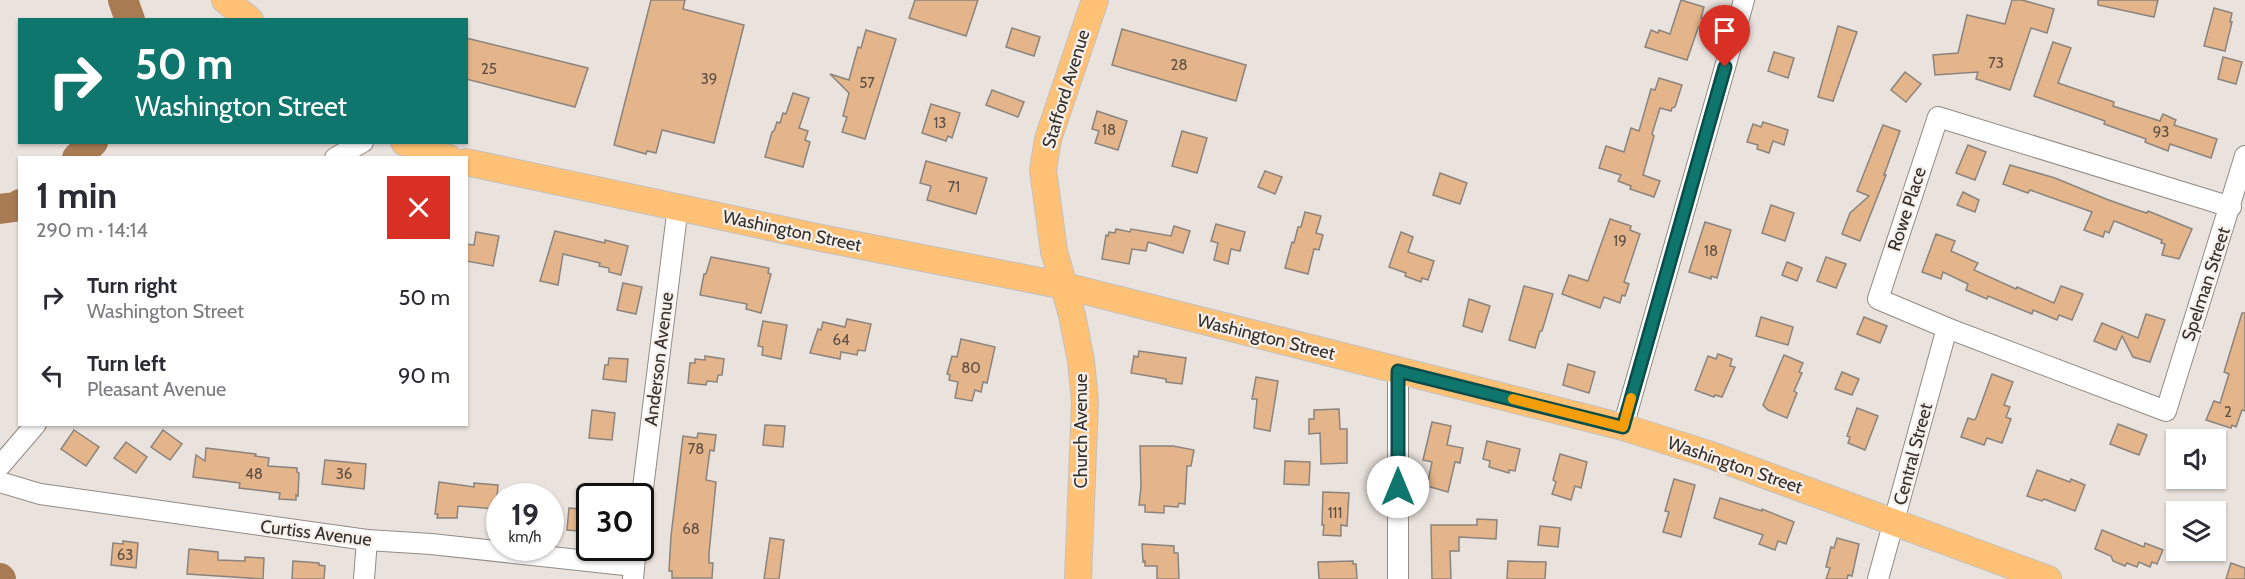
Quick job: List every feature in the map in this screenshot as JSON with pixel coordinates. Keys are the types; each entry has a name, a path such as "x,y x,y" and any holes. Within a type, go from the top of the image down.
{"main road":[{"path":"225,0 248,18"},
{"name":"Stafford Avenue","path":"1065,286 1054,251 1043,170 1048,139 1095,0"},
{"path":"408,144 442,156"},
{"name":"Washington Street","path":"468,162 810,236 1065,286 1623,427 1708,454 2048,579"},
{"name":"Church Avenue","path":"1065,286 1081,361 1085,401 1078,579"}],"street":[{"path":"1623,427 1744,0"},
{"name":"Rowe Place","path":"2166,411 1947,328 1878,299 1938,117 2231,207"},
{"path":"338,156 360,144"},
{"name":"Spelman Street","path":"2166,411 2245,156"},
{"name":"Anderson Avenue","path":"644,483 678,206"},
{"name":"Central Street","path":"1878,579 1947,328"},
{"path":"1398,371 1398,579"},
{"path":"0,466 34,426"},
{"name":"Curtiss Avenue","path":"0,482 40,494 367,540 634,564"},
{"path":"364,579 367,540"}],"building":[{"path":"651,0 685,0 683,9 744,25 714,143 662,130 656,153 647,151 646,154 614,145"},
{"path":"915,0 978,0 966,36 909,18"},
{"path":"1681,0 1704,7 1701,18 1709,20 1698,28 1687,60 1645,47 1651,30 1670,34"},
{"path":"2012,0 2022,0 2054,9 2047,33 2031,28 2010,90 1976,79 1978,72 1935,75 1933,55 1958,53 1967,15 2005,24"},
{"path":"2098,0 2158,0 2154,17 2098,5"},
{"path":"2214,8 2232,13 2225,51 2204,46"},
{"path":"1838,26 1857,32 1833,101 1818,97"},
{"path":"1012,28 1040,37 1034,56 1006,47"},
{"path":"1122,29 1246,65 1236,101 1112,65"},
{"path":"866,30 896,39 865,139 842,132 847,117 843,116 849,93 830,74 849,80 858,47 861,48"},
{"path":"468,38 588,68 575,107 468,80"},
{"path":"2053,42 2071,48 2058,83 2114,102 2113,106 2160,121 2163,114 2176,120 2174,125 2217,139 2211,158 2170,144 2168,151 2145,142 2146,139 2104,124 2105,121 2034,96"},
{"path":"1774,52 1794,58 1788,78 1768,71"},
{"path":"2223,57 2242,62 2236,84 2218,79"},
{"path":"1905,72 1921,84 1906,102 1891,90"},
{"path":"1659,78 1682,85 1675,107 1671,111 1660,108 1652,134 1654,136 1643,175 1660,181 1654,197 1630,189 1631,186 1618,181 1621,175 1599,168 1606,146 1624,152 1631,128 1639,131 1651,89 1655,90"},
{"path":"992,90 1024,102 1018,117 986,105"},
{"path":"793,93 809,98 799,128 808,131 805,140 810,142 803,167 765,157 772,132 777,122 780,123 783,113 786,114"},
{"path":"931,104 960,113 952,138 948,136 946,141 922,133"},
{"path":"1097,111 1127,121 1118,150 1095,143 1099,131 1092,129"},
{"path":"1763,122 1788,130 1784,145 1773,141 1769,153 1757,149 1758,145 1747,142 1753,124 1761,127"},
{"path":"1883,125 1900,131 1884,175 1886,175 1860,241 1842,234 1850,213 1869,196 1857,191"},
{"path":"1182,131 1207,138 1197,173 1172,166"},
{"path":"1968,145 1986,152 1975,180 1956,173"},
{"path":"926,161 987,178 976,214 927,200 931,186 920,183"},
{"path":"2010,165 2055,178 2106,199 2147,213 2148,211 2192,229 2179,259 2162,255 2165,244 2161,243 2162,240 2114,221 2109,233 2105,231 2103,237 2084,230 2092,212 2030,190 2028,193 2003,184"},
{"path":"1265,171 1282,177 1275,194 1258,187"},
{"path":"1440,173 1467,183 1460,204 1433,195"},
{"path":"1963,192 1979,200 1975,212 1957,205"},
{"path":"1771,205 1794,213 1785,241 1762,233"},
{"path":"1305,212 1321,216 1316,233 1323,235 1319,250 1314,249 1308,274 1285,268 1292,242 1294,243 1298,227 1301,227"},
{"path":"1610,219 1631,226 1630,230 1640,234 1624,282 1629,284 1625,296 1622,295 1620,303 1604,297 1600,308 1562,294 1569,275 1588,281"},
{"path":"1705,222 1731,230 1717,278 1711,276 1711,279 1689,272"},
{"path":"1216,224 1245,232 1240,251 1231,249 1228,264 1214,260 1218,243 1211,241"},
{"path":"1174,226 1190,231 1183,253 1148,242 1146,251 1132,249 1129,264 1102,259 1106,235 1108,236 1109,232 1115,233 1116,229 1130,232 1131,229 1171,236"},
{"path":"555,231 628,246 621,275 609,272 609,268 599,266 600,263 563,254 558,285 540,281"},
{"path":"476,232 499,236 493,266 468,261 468,244 474,245"},
{"path":"1401,232 1413,237 1408,252 1434,261 1428,280 1422,278 1421,282 1389,267"},
{"path":"1936,234 1955,241 1951,251 1978,263 1974,270 2016,289 2017,287 2054,303 2061,286 2083,294 2072,320 2059,315 2057,320 2033,310 2032,314 1988,296 1987,299 1966,290 1968,284 1943,272 1941,279 1922,272"},
{"path":"711,257 769,268 768,273 771,274 761,313 746,309 747,304 700,295 704,274 706,274"},
{"path":"1826,257 1846,264 1836,288 1817,281"},
{"path":"1787,262 1802,268 1797,281 1782,275"},
{"path":"623,283 642,287 636,314 617,310"},
{"path":"1524,286 1553,294 1535,348 1509,340"},
{"path":"1469,299 1490,306 1482,332 1463,326"},
{"path":"2242,313 2245,313 2245,411 2242,410 2236,427 2232,425 2231,428 2206,420 2214,401 2220,403 2229,374 2224,372"},
{"path":"2146,314 2165,320 2150,362 2133,357 2122,336 2116,350 2094,341 2102,323 2138,338"},
{"path":"1761,317 1793,327 1788,345 1756,336"},
{"path":"1864,317 1887,326 1880,343 1857,334"},
{"path":"847,319 871,324 865,351 858,350 857,355 841,352 840,359 810,353 818,329 821,330 823,322 845,327"},
{"path":"763,321 787,325 781,359 762,355 763,347 758,346"},
{"path":"961,339 995,347 987,383 983,382 981,392 975,390 972,401 955,398 958,382 949,380 950,375 947,374 952,356 957,357"},
{"path":"1139,351 1186,358 1182,384 1131,373 1134,356 1138,357"},
{"path":"1718,354 1732,359 1730,366 1735,367 1722,397 1715,395 1714,397 1695,390 1708,356 1716,359"},
{"path":"1784,355 1803,363 1799,372 1802,373 1794,391 1797,393 1787,418 1768,410 1763,405"},
{"path":"705,356 724,359 722,375 718,375 717,382 707,381 706,385 688,383 690,363 695,363 695,359 705,360"},
{"path":"609,358 628,359 626,382 603,379 605,365 608,365"},
{"path":"1568,364 1595,372 1589,393 1563,385"},
{"path":"1842,372 1859,379 1852,395 1835,389"},
{"path":"1992,374 2013,382 2004,405 2010,407 2006,417 2011,419 2002,443 1987,438 1984,445 1961,437 1968,418 1974,420 1976,418"},
{"path":"1256,377 1278,381 1270,431 1254,428 1257,399 1252,399"},
{"path":"1857,408 1878,416 1865,450 1848,443 1850,437 1847,436"},
{"path":"1339,409 1340,429 1347,429 1347,463 1321,464 1320,433 1309,434 1309,419 1314,419 1314,410"},
{"path":"592,410 615,413 612,440 589,438"},
{"path":"1432,422 1451,426 1447,445 1463,448 1460,463 1455,462 1448,492 1427,486 1432,462 1423,460"},
{"path":"2118,424 2147,435 2139,455 2110,444"},
{"path":"765,425 785,426 783,447 763,445"},
{"path":"74,430 99,447 86,466 61,449"},
{"path":"163,430 182,444 170,460 151,447"},
{"path":"698,433 716,435 714,451 710,450 706,480 716,482 709,553 709,563 713,563 712,578 672,578 672,571 669,571 671,536 683,436 697,438"},
{"path":"1487,441 1520,449 1515,471 1509,470 1509,473 1489,467 1490,461 1483,459"},
{"path":"126,442 147,457 136,473 114,458"},
{"path":"1140,446 1173,446 1194,450 1191,466 1187,466 1185,504 1179,503 1178,507 1164,506 1164,513 1145,512 1145,505 1139,505"},
{"path":"206,448 256,454 255,456 269,458 268,466 297,468 299,473 296,500 279,499 280,493 239,488 240,483 193,477 196,455 205,461"},
{"path":"1560,454 1587,462 1581,488 1575,486 1571,500 1552,494"},
{"path":"325,460 366,464 364,489 322,484"},
{"path":"1285,461 1310,462 1309,485 1284,484"},
{"path":"2037,470 2085,485 2075,511 2044,499 2042,501 2027,496"},
{"path":"1674,479 1695,485 1681,537 1663,532 1669,512 1665,511"},
{"path":"439,482 474,487 474,483 486,484 486,508 458,506 457,518 437,518 438,514 435,514"},
{"path":"1323,492 1349,493 1347,526 1341,525 1341,536 1323,535"},
{"path":"1720,498 1762,511 1762,509 1794,522 1786,544 1778,541 1775,550 1759,544 1763,535 1714,518"},
{"path":"569,508 576,509 576,531 567,530"},
{"path":"1477,519 1497,520 1496,539 1459,537 1459,551 1450,551 1451,579 1432,579 1431,525 1477,525"},
{"path":"1540,526 1560,528 1558,547 1538,545"},
{"path":"2102,530 2144,547 2145,543 2163,550 2157,564 2152,562 2150,567 2139,562 2137,567 2127,563 2125,566 2113,561 2111,556 2095,549"},
{"path":"770,538 784,540 779,579 764,579"},
{"path":"1837,538 1859,544 1852,576 1848,575 1847,579 1826,579 1830,568 1826,567 1831,547 1834,548"},
{"path":"123,541 138,543 136,568 111,565 113,543 123,544"},
{"path":"1142,544 1174,546 1174,553 1178,553 1179,579 1157,579 1157,566 1145,566 1145,561 1143,562"},
{"path":"189,549 218,552 218,560 245,561 245,557 264,558 263,579 187,574"},
{"path":"293,561 319,563 325,566 324,579 292,579"},
{"path":"1353,561 1353,564 1356,564 1357,579 1319,579 1318,562"},
{"path":"1508,561 1546,562 1545,579 1507,579"},
{"path":"2231,563 2245,568 2245,579 2226,579"}],"waterway":[{"path":"123,0 129,18"},
{"path":"79,156 91,144"},
{"path":"0,209 18,205"}],"slow traffic":[{"path":"1513,399 1623,427 1631,398"}],"route":[{"path":"1398,487 1398,371 1623,427 1725,67"}]}
